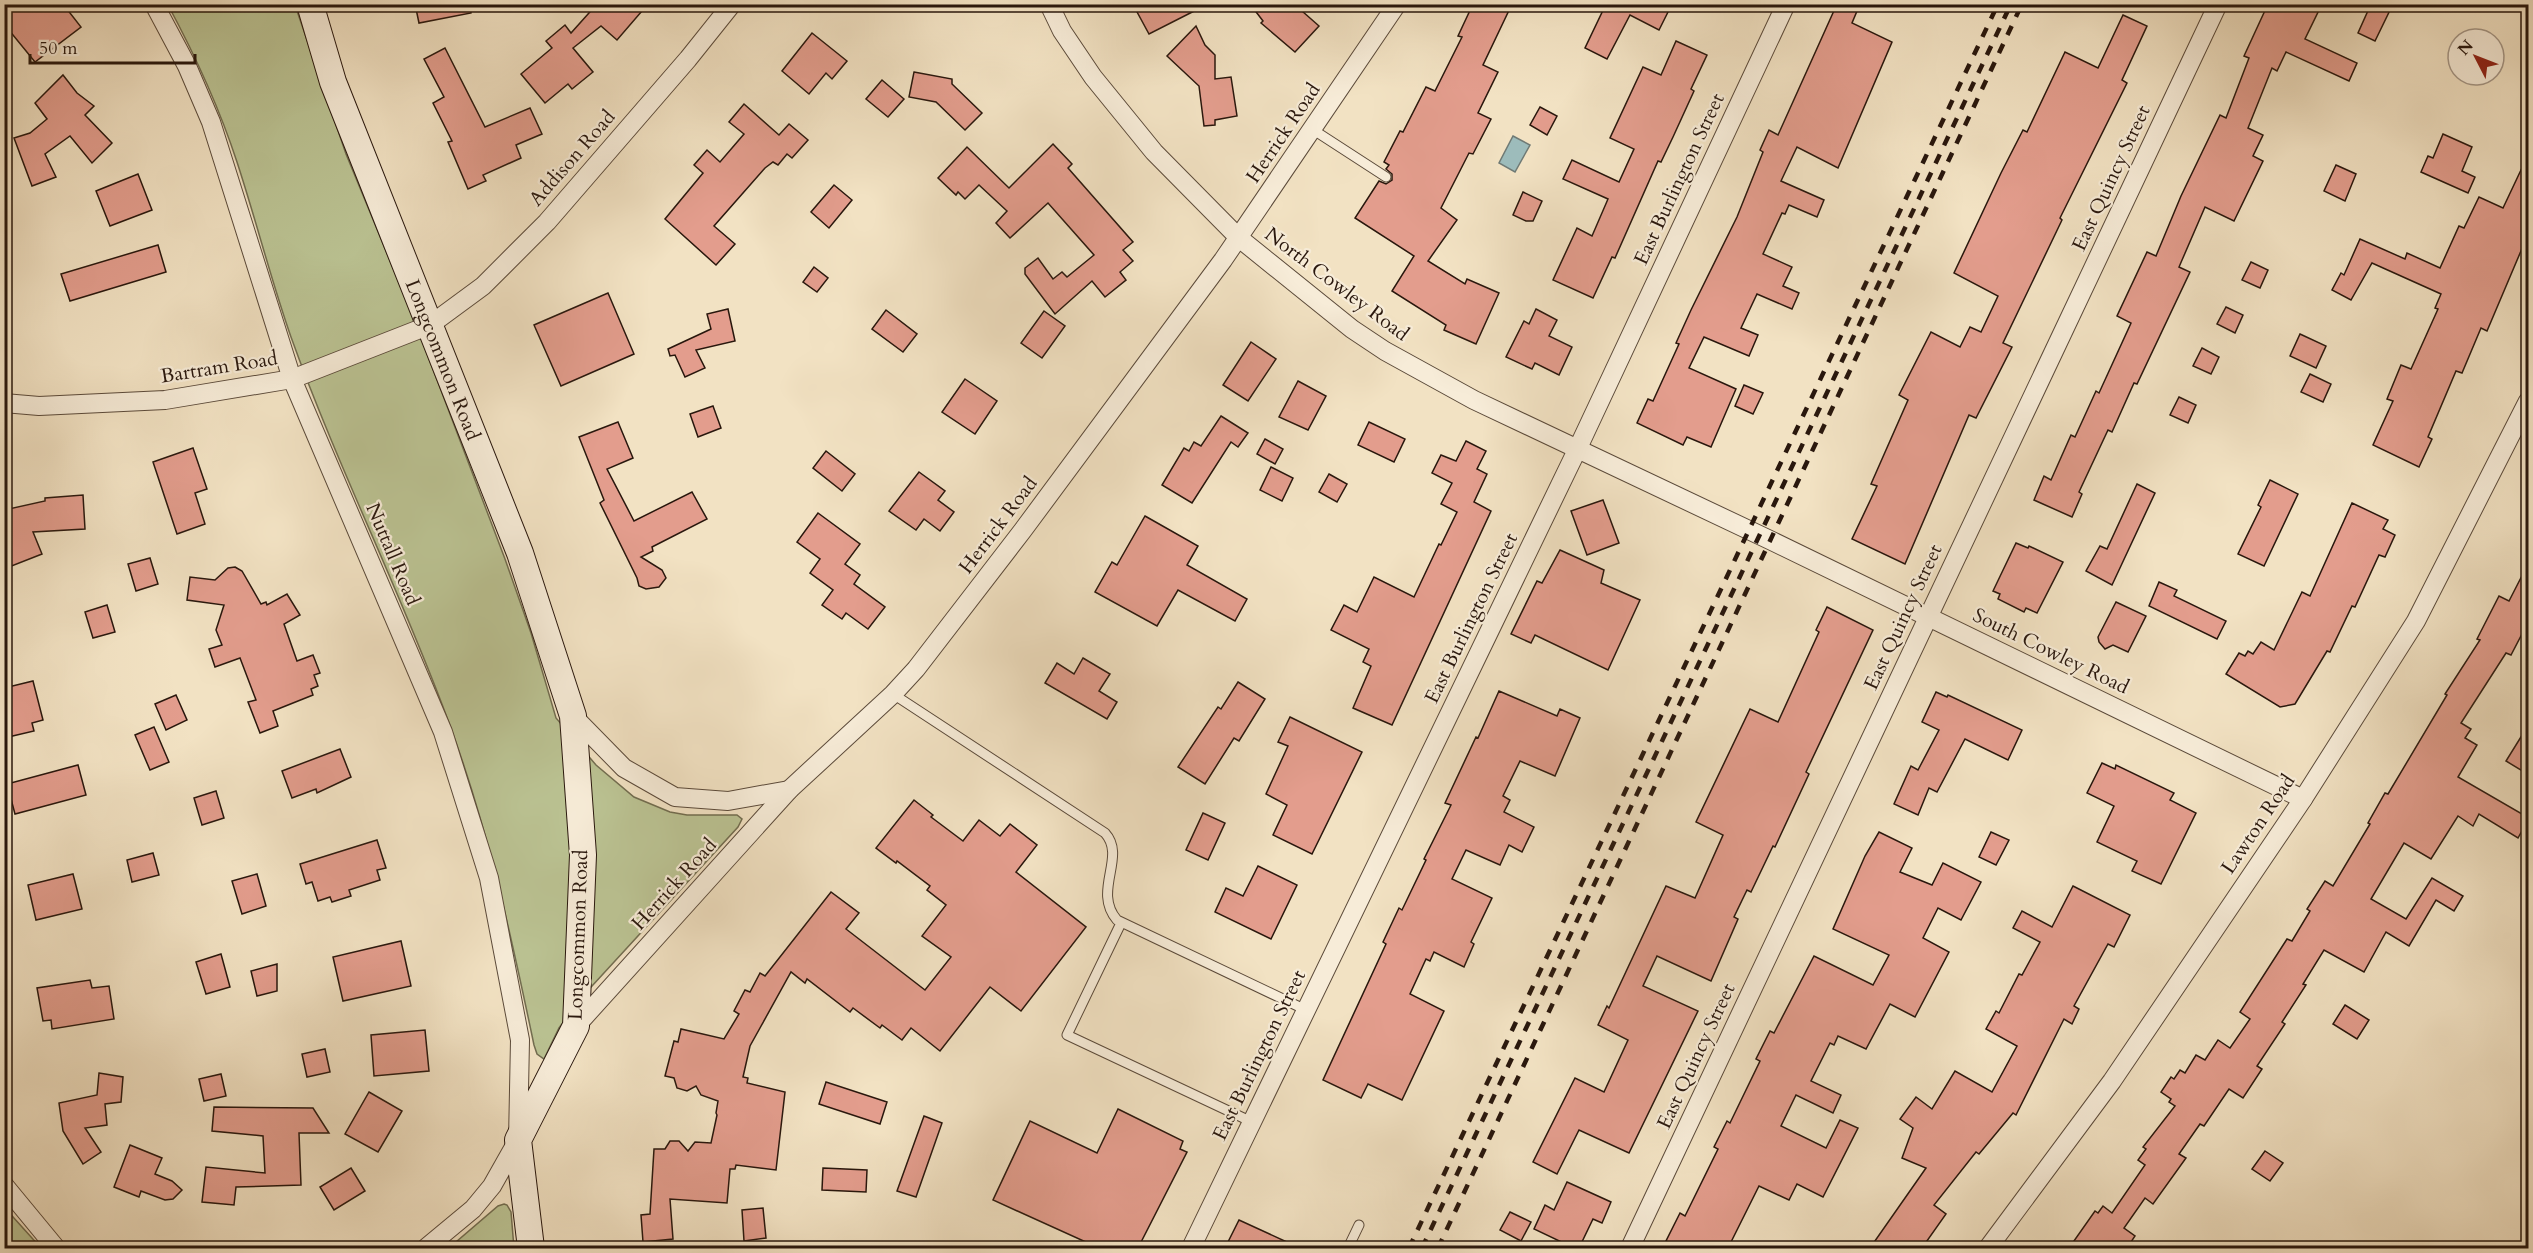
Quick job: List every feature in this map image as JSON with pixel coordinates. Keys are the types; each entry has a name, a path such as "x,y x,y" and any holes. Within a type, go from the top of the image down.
{"street":[{"name":"Nuttall Road","path":"154,4 187,66 211,122 292,379 443,732 489,878 520,1040 518,1140"},
{"name":"Longcommon Road","path":"310,4 333,82 520,553 573,716 583,855 576,1026 518,1140"},
{"name":"Addison Road","path":"430,325 483,286 547,222 681,67 732,4"},
{"name":"North Cowley Road","path":"1048,4 1062,31 1093,77 1154,152 1239,238 1352,329 1386,351 1474,400 1779,544"},
{"name":"Herrick Road","path":"576,1026 789,790 893,694 1023,530 1239,238 1397,4"},
{"name":"East Burlington Street","path":"1191,1248 1577,450 1786,4"},
{"name":"East Quincy Street","path":"1630,1248 2218,4"},
{"name":"Bartram Road","path":"4,403 39,406 165,400 292,379 430,325"},
{"name":"Lawton Road","path":"1988,1248 2112,1081 2303,799 2416,621 2529,401"},
{"name":"South Cowley Road","path":"1779,544 2303,799"},
{"name":"Longcommon Road","path":"573,716 624,768 675,797 728,801 789,790"},
{"path":"426,1248 473,1209 492,1186 518,1140"},
{"path":"518,1140 531,1248"},
{"path":"4,1185 39,1231 56,1248"}],"lane":[{"path":"1312,129 1386,177"},
{"path":"893,694 1105,832 1113,850 1107,883 1107,899 1112,914 1121,923 1306,1010"},
{"path":"1121,923 1067,1035 1252,1122"},
{"path":"1348,1248 1359,1225"}],"green space":[{"path":"168,5 295,5 346,154 412,314 505,559 531,633 556,718 596,765 634,797 670,812 687,815 737,815 742,819 738,827 581,998 559,1028 544,1059 537,1054 534,1045 487,842 463,762 411,626 309,386 291,337 222,121 197,62"},
{"path":"504,1204 511,1212 514,1248 449,1248 498,1206"},
{"path":"4,1207 41,1248 5,1248"}],"water":[{"path":"1513,136 1530,145 1515,172 1499,163"}],"building":[{"path":"14,4 63,4 81,27 35,62 4,24 4,12"},
{"path":"415,4 470,4 471,13 419,23"},
{"path":"597,4 648,4 617,40 601,26 573,48 593,72 572,89 568,84 545,103 521,74 552,48 546,41 565,25 571,33"},
{"path":"1147,4 1208,4 1149,34 1136,10"},
{"path":"1250,4 1294,4 1319,26 1295,52 1261,23 1263,21"},
{"path":"1473,4 1512,4 1483,65 1498,72 1478,113 1491,119 1473,154 1469,153 1441,208 1457,220 1428,261 1465,284 1467,279 1499,293 1476,344 1444,330 1446,325 1392,291 1414,256 1355,218 1379,181 1386,184 1392,180 1392,174 1386,169 1389,165 1384,162 1400,131 1403,132 1426,87 1435,91 1462,37 1458,36"},
{"path":"1606,4 1672,4 1659,30 1630,15 1607,59 1585,48"},
{"path":"1837,4 1860,4 1852,23 1892,42 1838,168 1797,147 1781,181 1824,200 1817,217 1789,205 1785,214 1782,213 1763,254 1792,267 1783,286 1799,293 1792,309 1757,294 1741,328 1758,335 1749,356 1704,337 1689,368 1736,389 1711,447 1687,437 1683,445 1637,423 1648,399 1653,401 1679,344 1676,343 1691,310 1737,217 1763,152 1760,150 1769,130 1778,135"},
{"path":"2268,4 2322,4 2305,39 2357,63 2349,81 2286,52 2277,71 2272,68 2248,128 2263,135 2253,156 2263,161 2234,221 2205,207 2179,267 2190,272 2137,384 2134,383 2112,432 2108,430 2079,492 2082,494 2072,517 2034,500 2044,476 2051,480 2071,435 2075,437 2096,391 2099,393 2131,323 2117,316 2147,252 2156,256 2181,196 2220,115 2226,118 2249,58 2244,56"},
{"path":"2371,4 2393,4 2375,41 2358,33"},
{"path":"2123,15 2147,26 2122,80 2127,83 2060,218 2062,220 2003,343 2012,347 1976,418 1969,415 1905,564 1852,539 1877,486 1871,484 1908,400 1899,395 1931,332 1960,347 1970,327 1981,332 1998,296 1954,273 2001,173 2023,130 2027,132 2065,52 2098,68"},
{"path":"1196,26 1205,45 1215,55 1215,79 1231,77 1237,116 1215,120 1215,125 1204,126 1199,86 1167,56"},
{"path":"812,33 847,61 832,79 826,73 809,94 782,71"},
{"path":"1676,41 1707,55 1673,137 1661,162 1658,161 1615,258 1612,257 1593,298 1553,280 1577,228 1592,236 1608,199 1563,179 1572,160 1619,182 1634,149 1610,138 1643,67 1661,75"},
{"path":"445,48 485,127 530,108 542,134 516,145 521,158 483,175 486,181 468,189 448,142 452,141 433,103 444,97 424,59"},
{"path":"914,72 952,79 952,84 982,113 965,130 936,102 909,97"},
{"path":"63,75 77,93 94,106 85,115 112,143 92,163 70,136 45,154 56,177 32,186 14,138 30,133 47,119 35,103"},
{"path":"882,80 904,99 888,117 866,99"},
{"path":"744,104 779,135 789,124 808,140 792,158 787,154 778,165 773,162 765,168 714,226 735,244 716,265 665,219 703,173 694,165 707,150 720,162 744,134 729,122"},
{"path":"1540,107 1557,116 1547,135 1530,125"},
{"path":"2443,134 2472,147 2462,171 2475,177 2468,193 2421,172 2428,156 2433,158"},
{"path":"1053,144 1072,164 1068,168 1133,242 1123,250 1133,261 1120,272 1126,280 1105,297 1092,281 1055,314 1025,274 1025,268 1038,258 1053,279 1062,272 1067,277 1094,255 1048,203 1010,238 996,223 1007,211 979,185 965,199 958,192 956,195 938,178 967,147 1009,188"},
{"path":"2529,153 2529,232 2487,331 2481,328 2462,373 2456,371 2428,437 2432,439 2419,467 2373,445 2393,401 2387,399 2401,365 2411,369 2438,309 2435,308 2441,294 2372,263 2351,300 2332,290 2341,273 2344,275 2360,239 2405,259 2407,253 2440,268 2459,226 2464,228 2479,197 2503,208"},
{"path":"2336,165 2356,174 2345,201 2324,191"},
{"path":"138,174 152,210 110,226 96,191"},
{"path":"834,185 852,200 829,228 811,212"},
{"path":"1523,192 1542,201 1533,221 1526,221 1513,215"},
{"path":"158,245 166,272 70,301 61,274"},
{"path":"2251,262 2268,270 2260,288 2242,280"},
{"path":"814,267 828,278 817,292 803,282"},
{"path":"608,293 634,354 561,386 534,325"},
{"path":"2226,307 2243,315 2235,333 2217,324"},
{"path":"728,309 735,341 696,350 705,368 685,377 675,355 670,356 668,349 711,329 707,314"},
{"path":"1536,309 1557,320 1549,336 1572,347 1559,375 1535,363 1532,369 1506,357 1524,321 1529,324"},
{"path":"886,310 917,334 903,352 872,329"},
{"path":"1044,311 1065,326 1042,358 1021,343"},
{"path":"2300,334 2326,346 2316,368 2290,356"},
{"path":"1251,342 1276,359 1248,401 1223,385"},
{"path":"2202,348 2219,357 2211,374 2193,366"},
{"path":"2310,374 2331,384 2323,402 2301,392"},
{"path":"965,379 997,401 975,434 942,412"},
{"path":"1298,381 1326,396 1308,430 1279,417"},
{"path":"1744,385 1763,393 1753,414 1735,406"},
{"path":"2179,397 2196,405 2188,423 2170,415"},
{"path":"713,406 721,428 698,437 690,414"},
{"path":"1221,416 1248,433 1238,447 1231,442 1192,503 1162,485 1184,448 1189,451 1194,442 1201,446"},
{"path":"618,422 633,458 607,469 634,521 692,492 707,519 652,547 653,551 641,557 662,570 666,578 659,587 646,589 639,586 600,503 604,500 579,437"},
{"path":"1369,422 1405,439 1394,462 1358,445"},
{"path":"1265,439 1283,449 1275,464 1257,454"},
{"path":"1466,441 1486,451 1477,469 1487,474 1474,502 1491,511 1392,725 1353,708 1371,666 1363,662 1369,649 1331,630 1344,605 1357,612 1374,577 1414,597 1457,512 1441,504 1452,483 1432,473 1441,455 1456,461"},
{"path":"193,448 207,489 195,493 205,524 177,534 153,462"},
{"path":"826,451 855,474 842,491 813,468"},
{"path":"1271,467 1293,478 1282,501 1260,490"},
{"path":"919,472 945,491 938,500 954,512 940,531 924,519 916,530 889,511"},
{"path":"1329,474 1347,484 1337,502 1319,492"},
{"path":"2270,480 2298,494 2264,566 2238,554 2261,507 2258,505"},
{"path":"2137,484 2155,493 2112,585 2086,571 2100,546 2107,549"},
{"path":"83,495 85,529 33,532 42,554 4,569 4,510 45,501 45,498"},
{"path":"1603,500 1619,543 1587,555 1571,511"},
{"path":"2352,503 2388,520 2383,529 2395,535 2385,557 2379,555 2355,607 2352,606 2330,652 2327,651 2295,704 2280,707 2226,674 2239,653 2245,656 2248,651 2253,654 2261,642 2274,650 2302,592 2310,596"},
{"path":"818,513 860,544 845,564 860,575 854,584 885,607 868,629 846,613 842,619 822,605 833,590 810,573 820,559 797,542"},
{"path":"1145,516 1198,546 1187,565 1247,599 1235,621 1178,590 1157,626 1095,592 1112,562 1117,565"},
{"path":"2016,543 2028,548 2029,546 2063,562 2037,613 2026,608 2024,612 1998,599 2000,594 1993,591"},
{"path":"1560,550 1604,570 1601,583 1640,600 1608,670 1535,635 1531,643 1511,634 1537,581 1542,583"},
{"path":"150,558 158,584 136,591 128,564"},
{"path":"2529,562 2529,637 2522,634 2511,655 2506,653 2461,723 2471,729 2465,738 2477,745 2458,777 2529,818 2518,838 2479,814 2473,826 2458,816 2431,859 2404,843 2371,899 2406,919 2432,878 2463,896 2454,911 2436,900 2409,946 2386,932 2364,972 2324,950 2303,984 2306,985 2282,1022 2285,1024 2257,1066 2262,1069 2243,1098 2229,1089 2204,1126 2200,1124 2179,1154 2186,1158 2153,1204 2145,1198 2124,1228 2135,1236 2127,1248 2069,1248 2095,1211 2098,1213 2103,1206 2112,1213 2145,1165 2138,1160 2146,1149 2143,1147 2175,1106 2169,1102 2171,1099 2161,1092 2171,1077 2174,1079 2180,1070 2185,1073 2196,1055 2205,1060 2218,1040 2230,1048 2250,1019 2240,1012 2287,939 2292,941 2310,911 2307,909 2325,881 2333,886 2370,824 2368,823 2385,793 2388,794 2447,695 2445,694 2480,640 2477,639 2499,596 2509,601"},
{"path":"235,567 242,571 261,604 266,602 267,605 287,594 300,615 284,624 297,661 313,655 320,673 314,675 318,686 311,689 313,695 273,711 278,726 260,733 248,702 256,700 240,658 215,667 209,649 222,645 216,630 224,605 187,600 190,577 215,580 228,568"},
{"path":"2159,582 2177,590 2174,596 2226,621 2217,639 2149,606"},
{"path":"2116,602 2146,616 2128,652 2113,645 2105,649 2099,642 2098,637"},
{"path":"107,605 115,632 93,638 85,612"},
{"path":"1827,607 1873,630 1806,772 1809,774 1775,847 1773,846 1751,892 1747,890 1734,917 1738,919 1711,981 1657,956 1643,986 1698,1011 1629,1153 1579,1130 1557,1174 1533,1162 1575,1078 1604,1092 1628,1040 1598,1025 1607,1006 1609,1008 1666,886 1695,898 1723,835 1696,822 1750,709 1778,722 1819,632 1816,630"},
{"path":"1083,658 1110,674 1099,691 1117,702 1107,719 1045,683 1057,663 1074,674"},
{"path":"33,681 43,720 32,723 34,731 4,738 4,688"},
{"path":"1238,682 1265,699 1239,741 1234,738 1205,784 1178,767 1218,707 1221,709"},
{"path":"1499,691 1557,716 1560,709 1580,718 1555,776 1520,761 1503,796 1510,800 1504,812 1534,827 1522,852 1509,845 1500,865 1466,850 1452,879 1492,898 1471,942 1474,944 1464,967 1434,952 1430,961 1426,959 1410,994 1444,1011 1402,1100 1368,1084 1361,1098 1323,1080 1386,944 1383,942 1399,908 1402,910 1451,805 1445,803"},
{"path":"1936,692 1947,697 1948,695 2022,730 2008,760 1965,739 1937,792 1929,788 1918,815 1894,804 1911,766 1918,770 1939,730 1922,722"},
{"path":"176,695 187,720 166,730 155,704"},
{"path":"1290,717 1362,752 1312,854 1273,835 1287,805 1266,794 1288,746 1278,742"},
{"path":"2529,724 2529,775 2506,761"},
{"path":"154,727 169,762 150,770 135,735"},
{"path":"340,749 351,777 317,793 316,789 292,798 282,771"},
{"path":"2102,763 2115,769 2116,765 2174,793 2170,800 2196,813 2161,884 2132,871 2137,861 2097,842 2114,806 2087,793"},
{"path":"78,765 86,795 15,814 7,784"},
{"path":"216,791 224,818 202,825 194,798"},
{"path":"914,800 933,815 931,817 963,841 979,820 1000,836 1010,824 1037,845 1016,872 1086,927 1021,1011 990,987 940,1051 911,1028 902,1040 882,1025 880,1028 853,1008 850,1012 807,979 805,983 791,972 750,1046 743,1077 748,1078 747,1083 785,1092 776,1170 736,1165 735,1169 730,1169 727,1203 670,1199 673,1239 643,1242 641,1215 650,1214 654,1149 665,1149 670,1141 679,1141 688,1151 695,1142 711,1143 717,1115 718,1101 701,1095 696,1086 687,1091 677,1088 674,1078 665,1076 674,1041 678,1042 681,1029 724,1039 739,1014 734,1011 745,990 750,992 760,973 765,976 831,892 859,913 846,929 925,990 951,957 922,936 946,905 927,890 930,886 876,848"},
{"path":"1203,813 1225,823 1208,860 1186,850"},
{"path":"1879,832 1912,848 1900,872 1932,885 1943,863 1981,882 1961,920 1938,908 1923,938 1949,952 1915,1017 1890,1004 1866,1049 1838,1036 1834,1045 1830,1043 1811,1081 1841,1095 1833,1113 1796,1095 1781,1126 1826,1148 1840,1120 1858,1128 1823,1197 1797,1184 1789,1200 1759,1186 1728,1248 1681,1248 1666,1241 1680,1213 1685,1216 1718,1149 1714,1147 1727,1121 1730,1123 1760,1061 1756,1059 1770,1031 1774,1033 1814,956 1873,985 1889,955 1833,929 1865,856"},
{"path":"1991,832 2009,840 1996,865 1979,857"},
{"path":"377,840 386,868 377,870 380,880 349,890 351,896 332,902 330,897 318,901 312,882 306,884 300,864"},
{"path":"153,853 159,875 132,882 127,860"},
{"path":"1258,866 1297,885 1271,939 1215,912 1226,888 1243,896"},
{"path":"73,874 82,909 36,920 28,885"},
{"path":"257,874 266,906 242,914 232,881"},
{"path":"2073,886 2130,915 2114,947 2108,944 2074,1006 2079,1009 2072,1024 2064,1019 2016,1115 2013,1113 1979,1154 1976,1152 1934,1205 1946,1214 1922,1248 1870,1248 1926,1168 1902,1158 1913,1128 1900,1119 1916,1097 1932,1109 1955,1071 1992,1092 2017,1046 1986,1029 1996,1011 1999,1013 2019,974 2022,975 2040,942 2013,928 2022,911 2052,927"},
{"path":"401,941 411,986 343,1001 333,957"},
{"path":"221,954 230,987 206,994 196,962"},
{"path":"277,964 277,991 257,996 251,971"},
{"path":"90,980 92,988 109,986 114,1019 52,1029 51,1020 43,1021 37,988"},
{"path":"2345,1005 2369,1020 2357,1039 2333,1024"},
{"path":"425,1030 429,1071 374,1076 371,1035"},
{"path":"325,1049 330,1072 307,1077 302,1054"},
{"path":"99,1073 123,1077 121,1102 105,1104 107,1125 85,1128 101,1152 83,1164 63,1131 59,1103 97,1095"},
{"path":"221,1074 226,1096 204,1101 199,1079"},
{"path":"826,1082 887,1102 880,1124 819,1104"},
{"path":"369,1092 402,1111 378,1152 345,1134"},
{"path":"214,1107 313,1108 329,1133 299,1133 301,1185 236,1187 234,1205 202,1202 206,1167 265,1173 263,1136 212,1131"},
{"path":"1118,1109 1183,1141 1180,1149 1187,1152 1138,1248 1099,1248 993,1200 1030,1121 1097,1153"},
{"path":"924,1116 942,1123 916,1197 897,1191"},
{"path":"130,1145 162,1158 155,1174 172,1181 182,1190 173,1199 165,1200 141,1191 139,1197 114,1187"},
{"path":"2265,1151 2283,1163 2270,1181 2252,1169"},
{"path":"351,1168 365,1191 334,1210 320,1187"},
{"path":"823,1168 867,1170 866,1192 822,1190"},
{"path":"1567,1182 1611,1202 1602,1223 1593,1219 1579,1248 1574,1248 1534,1229 1545,1205 1554,1210"},
{"path":"763,1208 766,1238 744,1241 742,1210"},
{"path":"1510,1212 1531,1222 1521,1241 1500,1230"},
{"path":"1239,1220 1300,1248 1225,1248"}],"railway":[{"path":"1409,1248 1998,4"},
{"path":"1422,1248 2011,4"},
{"path":"1438,1248 2022,4"}]}
